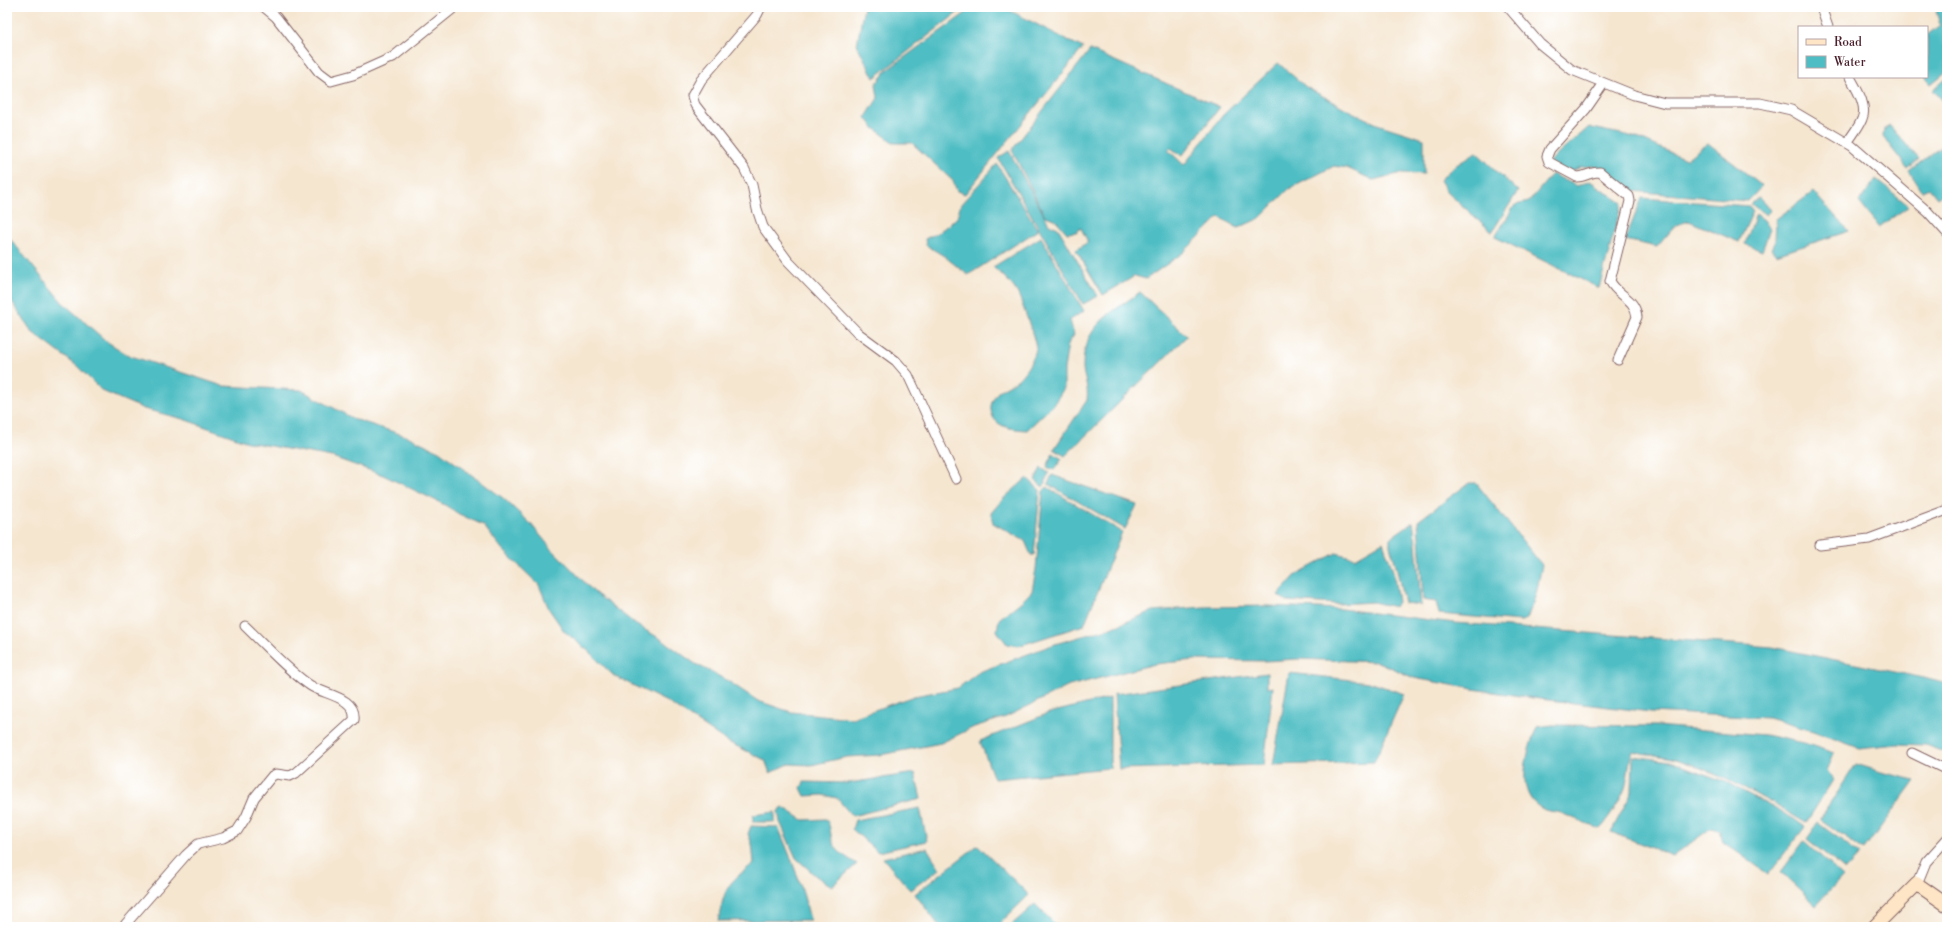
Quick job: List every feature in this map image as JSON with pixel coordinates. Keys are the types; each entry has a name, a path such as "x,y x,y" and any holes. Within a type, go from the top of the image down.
{"street":[{"path":"264,7 276,17 319,72 331,81 353,74 393,57 455,7"},
{"path":"761,7 757,15 701,80 692,96 695,105 744,168 752,185 757,209 764,227 788,261 858,333 896,361 908,375 956,479"},
{"path":"1508,7 1540,44 1572,70 1634,95 1665,103 1760,103 1791,110 1847,143 1894,181 1928,212 1947,233"},
{"path":"1821,7 1828,26"},
{"path":"1847,143 1862,119 1864,111 1850,78"},
{"path":"1604,83 1586,109 1550,149 1547,156 1549,162 1578,177 1583,177 1594,172 1600,172 1629,196 1630,201 1610,281 1613,287 1632,302 1636,309 1637,317 1618,360"},
{"path":"1820,545 1869,539 1947,510"},
{"path":"123,927 186,854 198,844 223,838 237,831 246,817 254,798 272,776 276,774 290,776 296,773 354,720 352,709 342,699 311,686 244,626"},
{"path":"1912,753 1947,770"},
{"path":"1874,927 1917,884 1926,862 1947,839"},
{"path":"1917,884 1947,905"}],"water":[{"path":"864,7 965,7 874,78 857,45"},
{"path":"974,7 1003,7 1083,48 965,194 957,191 953,181 912,143 894,143 873,127 866,117 878,98 876,84 887,70"},
{"path":"1935,7 1947,7 1947,71 1931,84 1926,78 1928,78 1928,34 1940,25"},
{"path":"1090,50 1220,107 1182,156 1171,148 1168,150 1184,165 1223,115 1278,63 1306,87 1354,113 1377,124 1424,139 1424,174 1402,173 1373,180 1347,168 1334,166 1289,189 1260,218 1238,228 1219,217 1184,252 1146,279 1135,276 1103,295 1076,250 1088,242 1081,228 1076,232 1067,233 1055,219 1045,216 1012,150"},
{"path":"1947,78 1947,105 1933,90"},
{"path":"1890,126 1919,159 1908,169 1883,137 1884,129"},
{"path":"1589,127 1640,139 1686,159 1708,143 1762,186 1748,201 1632,191 1595,166 1581,167 1568,173 1549,162"},
{"path":"1947,142 1947,191 1937,198 1929,188 1922,191 1909,171"},
{"path":"1009,151 1049,224 1058,228 1098,296 1083,304 998,158"},
{"path":"1476,152 1518,191 1492,232 1447,192 1440,180 1452,168"},
{"path":"997,164 1038,230 968,275 944,256 926,245 925,239 939,232 957,218 961,204"},
{"path":"1552,174 1577,186 1590,181 1622,203 1599,288 1495,237 1515,205 1529,202"},
{"path":"1876,179 1909,206 1879,227 1859,202"},
{"path":"1813,192 1849,231 1776,255 1771,249 1775,241 1776,219"},
{"path":"1759,197 1771,210 1766,215 1751,204"},
{"path":"1642,198 1749,206 1753,211 1739,242 1689,221 1676,225 1657,247 1625,240"},
{"path":"1756,214 1764,220 1770,229 1762,251 1745,244"},
{"path":"7,235 62,302 106,341 128,355 223,386 301,390 354,419 409,437 439,451 503,498 530,523 550,547 595,593 638,626 661,639 694,663 728,681 758,701 791,712 852,718 914,696 958,688 979,672 1055,644 1114,627 1153,611 1204,607 1268,606 1341,609 1455,623 1772,647 1924,678 1947,684 1947,753 1925,745 1897,744 1859,748 1813,731 1768,718 1651,712 1540,699 1473,689 1414,678 1378,662 1298,659 1265,661 1194,660 1155,664 1069,686 1006,717 974,727 941,743 880,755 847,757 811,765 789,764 770,773 765,760 728,742 667,702 614,676 586,649 564,631 549,609 539,585 503,550 483,525 383,475 332,457 248,442 183,419 144,409 102,391 77,366 32,332 7,294"},
{"path":"1041,237 1084,311 1070,320 1074,335 1068,344 1064,369 1064,388 1054,404 1027,430 1016,429 1004,426 996,421 991,410 991,405 999,391 1017,380 1026,370 1033,357 1036,345 1016,290 993,267"},
{"path":"1140,292 1187,336 1065,456 1054,449 1087,400 1083,366 1084,352 1088,341 1093,331 1109,314"},
{"path":"1053,453 1062,459 1054,470 1047,467"},
{"path":"1041,468 1049,473 1043,487 1035,480"},
{"path":"1052,475 1137,505 1125,529 1048,484"},
{"path":"1027,478 1040,490 1034,555 1031,555 1025,541 993,523 991,513 1003,499"},
{"path":"1469,483 1476,483 1542,565 1536,594 1527,619 1521,621 1439,614 1436,602 1423,600 1418,521"},
{"path":"1047,487 1122,532 1084,625 1018,646 1007,644 997,631 999,619 1032,591 1036,569 1043,491"},
{"path":"1413,522 1421,605 1404,603 1396,565 1390,546 1390,538"},
{"path":"1383,542 1393,571 1398,602 1395,607 1373,602 1337,604 1286,601 1278,595 1297,574 1336,553 1355,558"},
{"path":"1267,673 1267,688 1273,687 1264,765 1119,769 1114,694"},
{"path":"1289,673 1369,682 1404,694 1374,762 1273,765"},
{"path":"1110,698 1110,768 994,779 980,741 1049,713"},
{"path":"1552,725 1656,726 1765,735 1804,743 1834,753 1827,771 1833,780 1806,823 1759,796 1710,772 1676,759 1633,751 1630,759 1625,788 1619,801 1600,829 1561,813 1545,810 1535,803 1528,794 1525,784 1525,772 1529,748 1537,727"},
{"path":"1633,756 1670,761 1726,782 1794,819 1805,827 1768,874 1723,842 1719,830 1711,828 1673,856 1611,832 1632,792"},
{"path":"1856,764 1915,780 1864,850 1820,819"},
{"path":"915,773 921,799 852,816 837,798 822,795 805,796 801,788 804,782 849,783"},
{"path":"783,807 803,820 826,819 836,848 857,864 832,886 816,876 796,858 780,822 778,811"},
{"path":"920,808 927,841 878,852 852,829 855,820"},
{"path":"775,812 775,822 753,822 753,815"},
{"path":"1818,823 1860,854 1845,870 1807,839"},
{"path":"751,826 778,827 788,850 804,896 810,920 718,921 728,887 738,876 754,863 752,844 748,834"},
{"path":"1804,841 1843,876 1816,905 1781,872"},
{"path":"978,845 1029,895 996,927 940,927 915,894"},
{"path":"927,848 940,869 910,890 883,858"},
{"path":"1035,904 1058,927 1009,927"},
{"path":"807,925 808,927 717,927 717,926"}]}
